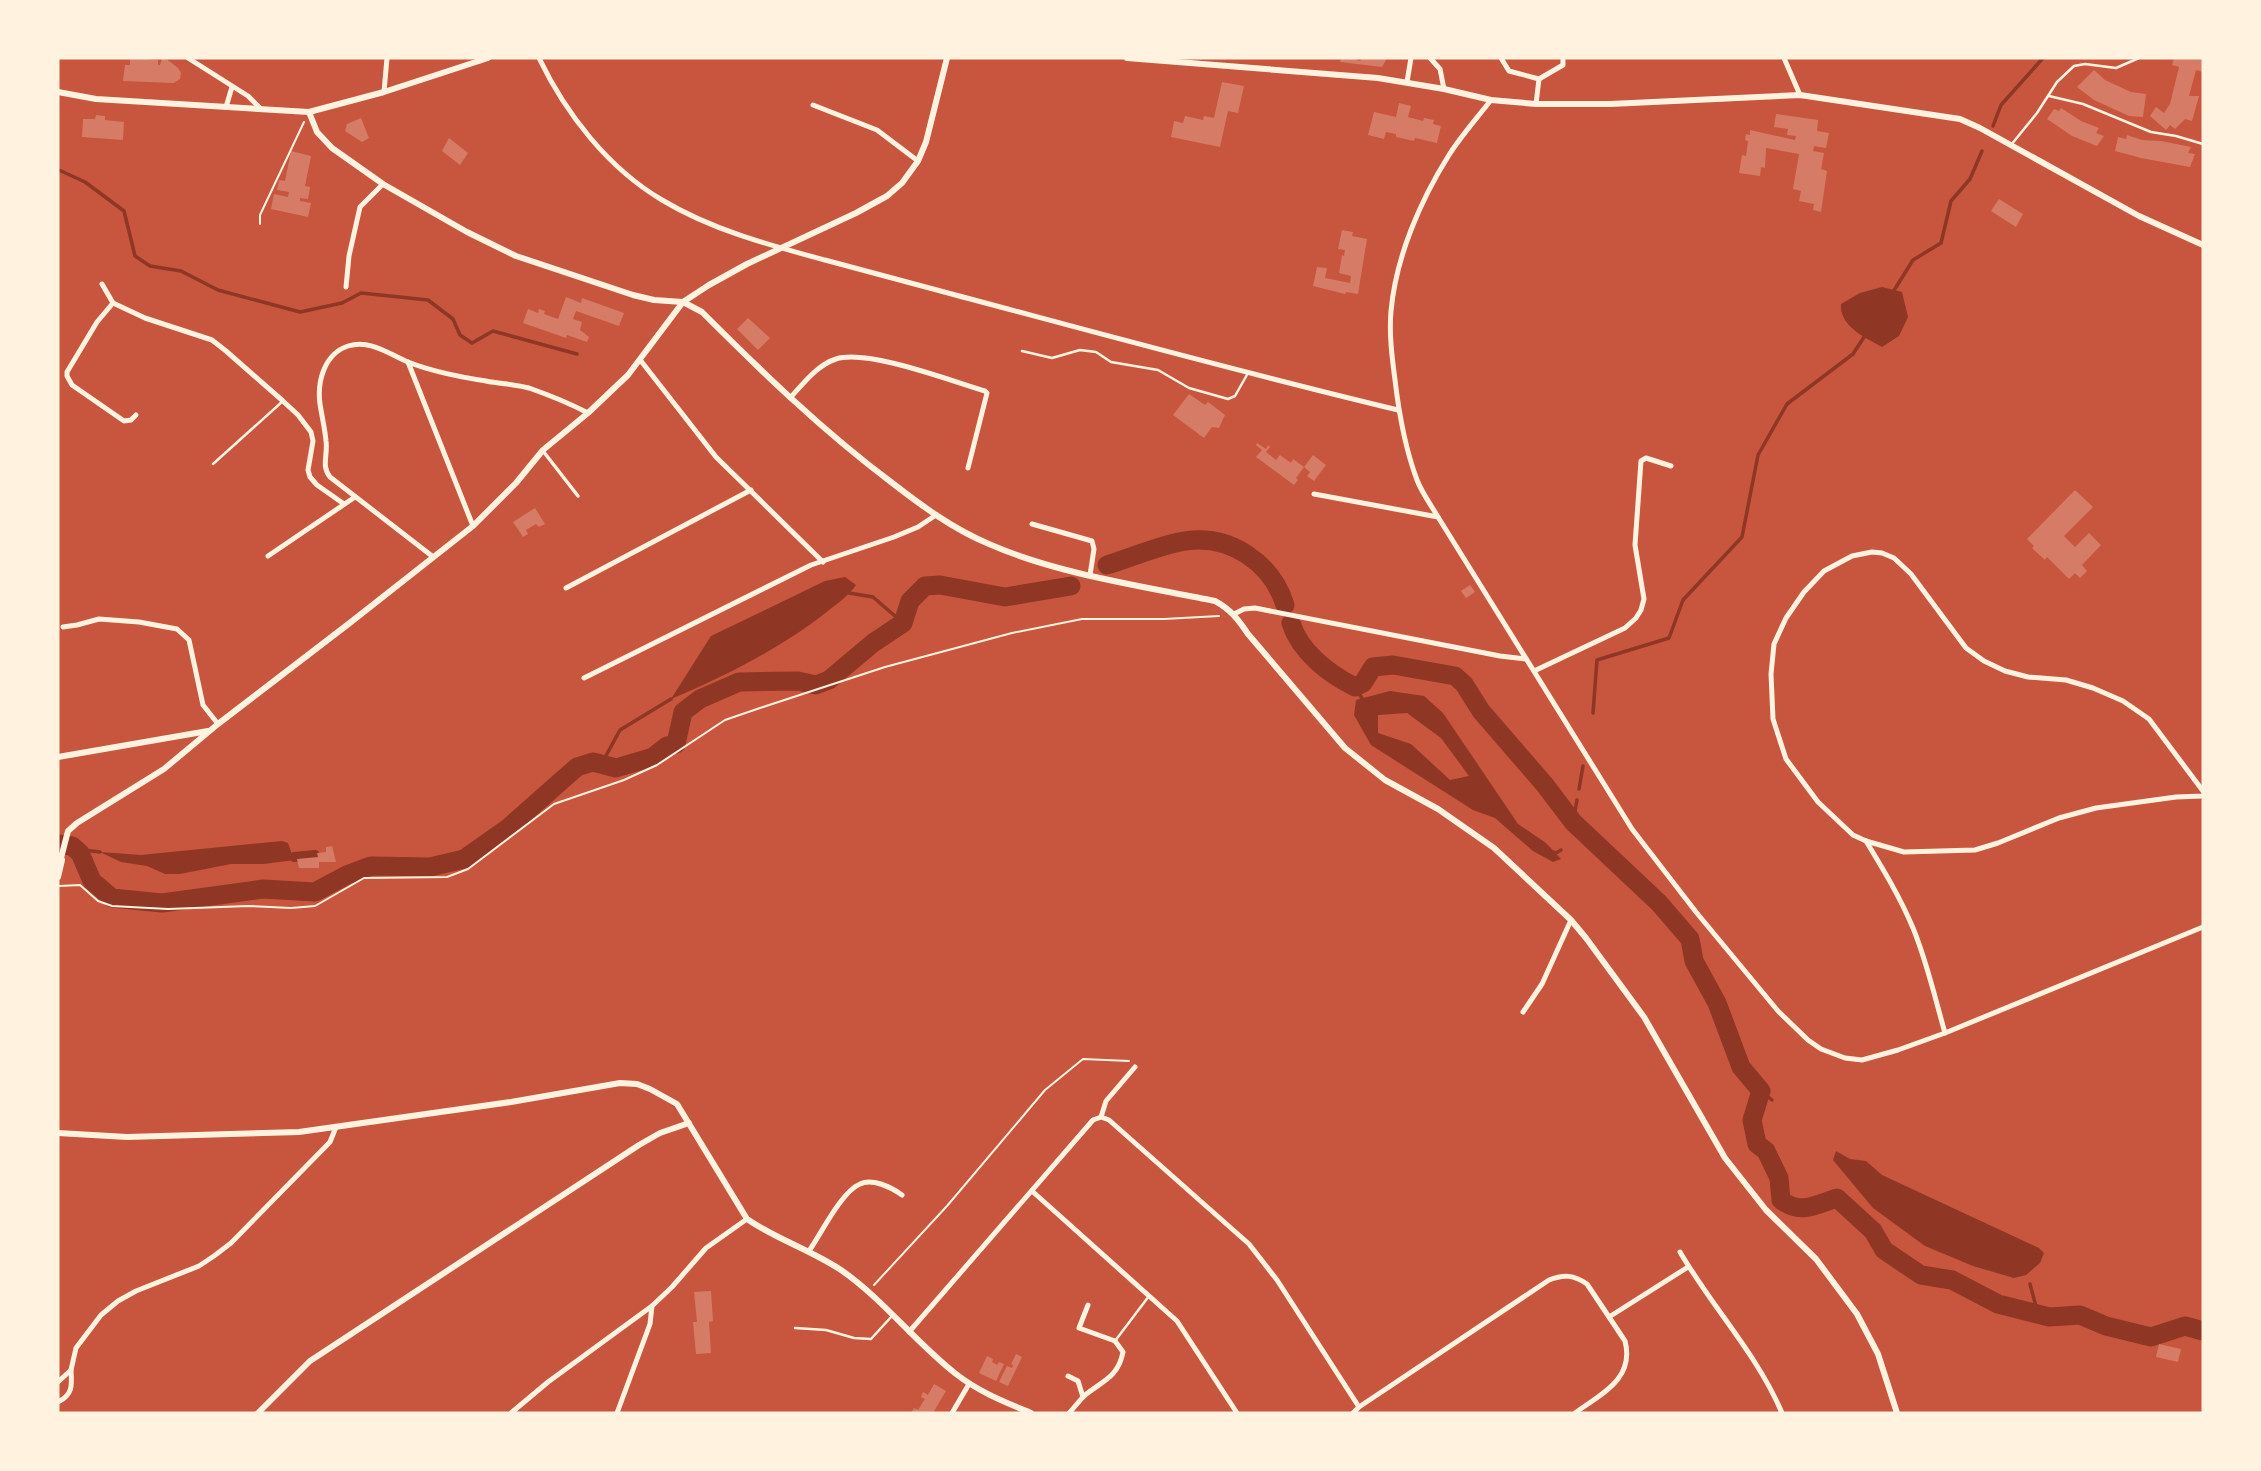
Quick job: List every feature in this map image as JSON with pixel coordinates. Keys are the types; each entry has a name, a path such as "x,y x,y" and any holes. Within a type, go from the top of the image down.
{"street":[{"path":"188,58 248,96 261,109"},
{"path":"384,92 387,58"},
{"path":"58,92 96,99 309,112 384,92 488,58"},
{"path":"539,58 577,122 596,145 659,199 721,229 778,248 1248,373 1398,410"},
{"path":"58,877 68,831 91,813 164,769 210,730 473,526 516,483 543,450 588,412 640,361 683,302 778,248 856,213 887,196 902,183 918,160 926,142 947,58"},
{"path":"1127,58 1203,62 1407,82 1491,100 1536,104 1610,104 1800,95 1960,119 2140,216 2203,246"},
{"path":"1407,82 1411,58"},
{"path":"1430,58 1440,69 1444,89"},
{"path":"1502,58 1509,71 1539,79 1563,65 1563,58"},
{"path":"1784,58 1800,95"},
{"path":"1536,104 1539,79"},
{"path":"226,107 232,87"},
{"path":"1491,100 1450,154 1432,184 1404,250 1391,312 1398,410 1418,482 1632,829 1778,1011 1821,1049 1845,1058 1862,1060 1945,1033 2203,927"},
{"path":"813,105 877,130 918,160"},
{"path":"309,112 317,132 332,148 383,184 467,232 516,256 633,295 683,302 702,312 829,434 936,515 989,544 1090,575 1215,601 1234,614 1345,748 1385,780 1438,809 1494,848 1571,920 1610,968 1644,1017 1726,1158 1766,1210 1816,1259 1857,1314 1878,1354 1897,1413"},
{"path":"346,287 349,256 360,207 383,184"},
{"path":"102,284 113,303 145,318 212,340 283,401 311,432 313,441 308,470 310,477 344,504"},
{"path":"113,303 97,322 67,376 72,385 124,421 131,420 136,415"},
{"path":"432,556 324,470 327,443 319,397 327,362 336,353 357,344 370,345 408,362 441,372 525,387 588,412"},
{"path":"790,398 819,368 851,356 985,391 987,394 968,468"},
{"path":"640,361 716,457 823,562"},
{"path":"408,362 473,526"},
{"path":"543,450 578,496"},
{"path":"1534,671 1625,628 1636,618 1644,599 1634,545 1641,461 1646,458 1671,466"},
{"path":"566,588 751,490"},
{"path":"1314,494 1438,517"},
{"path":"268,556 355,497"},
{"path":"584,678 811,565 894,537 918,527 936,515"},
{"path":"1032,524 1092,541 1094,549 1090,575"},
{"path":"1882,553 1894,558 1911,573 1966,648 1984,661 2005,671 2028,677 2066,680 2093,688 2123,701 2149,719 2203,794 2096,808 2059,818 1975,850 1904,852 1866,841 1853,835 1818,802 1786,759 1773,719 1771,674 1774,644 1792,609 1824,570 1852,556 1882,553"},
{"path":"1234,614 1255,608 1526,659"},
{"path":"63,626 99,619 177,629 189,640 203,705 218,724"},
{"path":"58,757 210,730"},
{"path":"1866,841 1892,884 1913,928 1930,975 1945,1033"},
{"path":"1523,1012 1542,984 1571,920"},
{"path":"1101,1117 1106,1101 1135,1066"},
{"path":"58,1133 127,1137 299,1132 511,1102 620,1083 636,1084 677,1104 747,1219 763,1230 810,1251 842,1270 969,1384 1031,1413"},
{"path":"909,1332 1093,1120 1101,1117 1108,1120 1249,1244 1277,1280 1359,1407"},
{"path":"258,1413 310,1361 360,1327 639,1145 660,1133 689,1123"},
{"path":"58,1402 71,1391 71,1370 76,1348 101,1315 136,1291 199,1266 231,1243 330,1142 336,1127"},
{"path":"810,1251 850,1190 862,1182 893,1189 902,1195"},
{"path":"1032,1191 1177,1321 1237,1413"},
{"path":"511,1413 548,1382 652,1306 706,1248 747,1219"},
{"path":"1680,1252 1750,1353 1782,1413"},
{"path":"1609,1317 1688,1267"},
{"path":"1353,1413 1549,1280 1560,1276 1579,1279 1587,1284 1625,1341 1628,1352 1627,1365 1622,1376 1575,1413"},
{"path":"1069,1413 1083,1397 1110,1378 1121,1365 1123,1352 1115,1341 1079,1328 1088,1305"},
{"path":"617,1413 650,1324 652,1306"},
{"path":"58,1382 71,1370"},
{"path":"1068,1376 1078,1381 1083,1397"},
{"path":"952,1413 969,1384"}],"lane":[{"path":"2011,145 2057,82 2074,66 2085,64 2116,68 2139,58"},
{"path":"2049,96 2083,104 2151,132 2203,144"},
{"path":"1022,351 1052,358 1080,351 1096,352 1111,362 1158,370 1189,388 1228,399 1235,396 1248,373"},
{"path":"213,464 283,401"},
{"path":"1115,1341 1149,1296"},
{"path":"795,1328 826,1330 854,1338 871,1339 892,1316"}],"path":[{"path":"260,224 260,215 309,112"},
{"path":"58,886 80,885 98,901 112,906 168,909 248,906 291,908 316,906 364,878 447,877 467,869 554,804 624,780 657,765 725,720 760,708 884,667 1005,635 1082,620 1164,619 1234,614"},
{"path":"867,1292 947,1206 1036,1099 1066,1072 1083,1059 1138,1061 1135,1066"}],"shaded area":[{"path":"1882,287 1902,292 1908,317 1899,336 1882,347 1849,325 1844,319 1841,304 1860,293"},
{"path":"845,577 856,585 843,599 810,624 752,660 671,699 711,636 825,581"},
{"path":"1390,691 1424,696 1443,713 1518,824 1546,843 1561,859 1553,862 1533,851 1495,818 1473,810 1371,745 1354,715 1356,700","holes":["1407,713 1441,738 1469,776 1450,780 1411,744 1378,733 1378,715"]},
{"path":"282,841 288,843 294,860 231,864 180,874 165,874 147,866 121,862 100,852 141,855"},
{"path":"1836,1151 1850,1159 1866,1161 1882,1175 2039,1248 2044,1253 2040,1263 2026,1275 2014,1278 1973,1266 1925,1246 1873,1208 1833,1160"}],"building":[{"path":"130,58 158,60 160,65 162,58 165,58 178,68 180,79 174,83 123,81 125,65 130,65"},
{"path":"1341,58 1357,58 1356,60 1360,61 1362,58 1387,58 1382,67 1340,62"},
{"path":"2174,58 2203,58 2203,72 2196,70 2189,96 2199,96 2192,121 2185,119 2175,129 2170,125 2166,130 2150,116 2156,107 2164,113 2170,104 2179,67 2172,65"},
{"path":"2094,70 2105,80 2131,92 2146,94 2143,117 2129,116 2094,100 2077,87"},
{"path":"1222,82 1244,86 1238,113 1228,111 1220,147 1171,137 1174,121 1183,123 1185,116 1203,120 1204,116 1214,118"},
{"path":"1399,103 1411,106 1408,117 1423,121 1424,118 1434,120 1433,124 1441,126 1437,143 1415,138 1414,141 1386,132 1384,139 1368,135 1374,112 1396,117"},
{"path":"2061,108 2081,121 2099,128 2096,133 2104,136 2097,146 2072,136 2047,119 2054,109 2059,111"},
{"path":"1776,114 1818,120 1817,131 1829,133 1826,148 1814,146 1813,151 1824,153 1821,169 1827,171 1821,212 1813,210 1814,204 1799,201 1801,191 1793,189 1799,154 1766,148 1765,168 1761,167 1760,176 1739,173 1742,155 1746,156 1746,134 1750,135 1750,130 1795,140 1796,136 1787,135 1788,129 1774,127"},
{"path":"96,115 105,116 105,120 124,122 123,140 82,137 83,119 95,119"},
{"path":"361,118 369,138 362,142 345,131 347,124"},
{"path":"2127,135 2142,140 2191,147 2188,153 2195,154 2190,167 2115,151 2118,137 2126,139"},
{"path":"449,138 468,153 460,165 442,151"},
{"path":"291,151 311,156 305,186 310,187 308,199 300,198 300,201 311,203 308,217 271,209 274,194 288,197 289,192 277,190 279,180 285,181"},
{"path":"1999,199 2023,214 2016,227 1991,211"},
{"path":"1342,230 1353,232 1352,236 1367,239 1358,294 1345,294 1313,286 1317,267 1327,268 1325,278 1350,283 1351,276 1339,273 1345,250 1338,249"},
{"path":"566,297 581,303 582,298 624,313 619,326 576,311 573,319 582,322 580,330 589,337 587,342 567,335 566,338 523,323 528,309 538,313 539,309 545,311 544,314 558,319"},
{"path":"748,318 770,338 758,350 737,329"},
{"path":"1189,394 1205,405 1208,402 1225,415 1219,428 1212,427 1204,438 1173,415"},
{"path":"1257,443 1266,449 1268,445 1270,447 1266,452 1276,460 1280,455 1291,463 1293,459 1304,467 1294,485 1256,457 1262,450"},
{"path":"1313,455 1326,465 1314,481 1307,476 1310,472 1304,467"},
{"path":"2075,490 2093,507 2064,536 2075,547 2089,533 2101,545 2082,565 2087,571 2080,578 2075,573 2069,579 2047,557 2045,560 2032,548 2034,546 2027,539"},
{"path":"535,508 545,524 539,527 536,524 526,530 528,534 523,537 513,522"},
{"path":"1470,585 1475,592 1466,598 1461,591"},
{"path":"332,846 336,862 319,862 319,868 299,868 297,859 318,857 317,853 326,852 326,847"},
{"path":"711,1291 711,1353 696,1354 694,1292"},
{"path":"2159,1344 2181,1349 2178,1362 2156,1357"},
{"path":"1016,1354 1022,1357 1008,1386 999,1382 1007,1366 1012,1368"},
{"path":"987,1356 997,1365 999,1362 1004,1364 996,1381 979,1373"},
{"path":"934,1384 946,1391 933,1413 911,1413 914,1408 918,1410 925,1399 921,1397 923,1392 928,1395"}],"waterway":[{"path":"1993,126 2001,105 2043,58"},
{"path":"1893,292 1913,260 1941,243 1951,201 1970,179 1982,151"},
{"path":"59,170 85,182 124,211 135,256 150,266 181,271 218,290 300,312 342,303 361,293 428,300 453,319 460,335 472,343 493,331 577,354"},
{"path":"1593,713 1597,660 1669,638 1683,600 1742,537 1758,455 1787,404 1853,354 1866,334"},
{"path":"1107,565 1185,541 1218,542 1233,547 1260,564 1279,590 1285,605"},
{"path":"58,844 72,846 80,853 92,881 112,898 162,903 263,889 315,892 371,866 430,867 464,859 508,828 577,767 593,762 616,768 653,757 667,746 676,744 683,712 700,699 739,682 798,681 816,685 829,680 873,643 903,623 910,601 925,586 940,585 1005,597 1071,586"},
{"path":"849,593 873,597 903,623"},
{"path":"1291,623 1308,653 1335,676 1355,687 1363,683 1373,667 1393,665 1455,676 1573,822 1659,903 1690,939 1694,961 1717,1003 1741,1067 1761,1091 1752,1120 1757,1144 1766,1151 1779,1178 1781,1200 1788,1205 1802,1208 1837,1198 1873,1231 1884,1250 1921,1275 1952,1280 1998,1304 2049,1317 2080,1315 2106,1326 2151,1337 2185,1326 2203,1331"},
{"path":"1355,687 1363,700 1367,700"},
{"path":"602,763 620,730 671,699"},
{"path":"1579,789 1583,766"},
{"path":"1573,822 1577,800"},
{"path":"1581,836 1586,834"},
{"path":"76,849 100,852"},
{"path":"1553,852 1561,850"},
{"path":"58,852 72,854 85,866"},
{"path":"294,857 315,855"},
{"path":"1761,1091 1772,1100"},
{"path":"2030,1284 2038,1314"}]}
